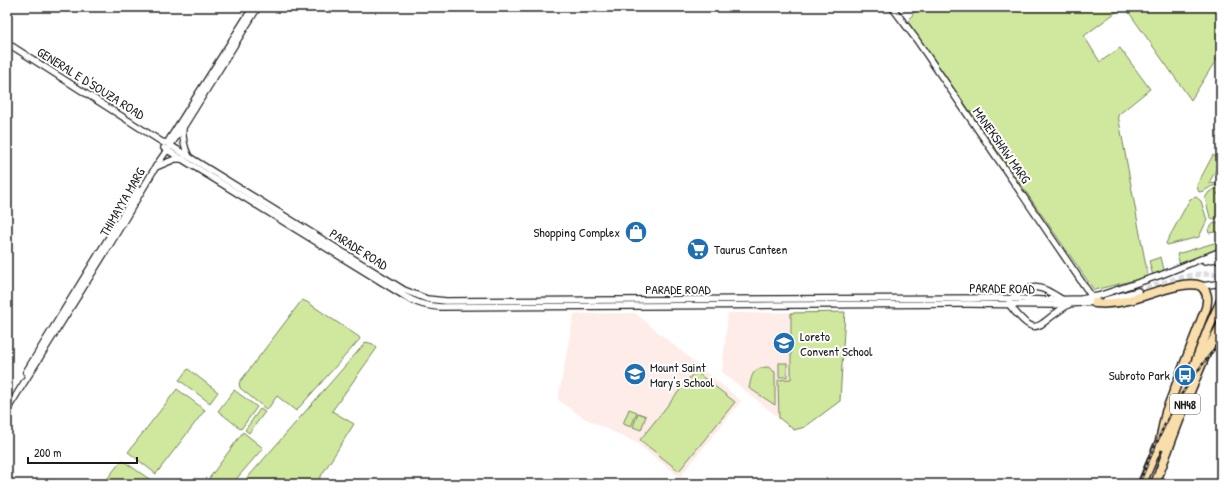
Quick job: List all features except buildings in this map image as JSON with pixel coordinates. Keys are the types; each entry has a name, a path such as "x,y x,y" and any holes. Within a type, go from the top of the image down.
{"highway":[{"path":"1094,300 1108,303 1129,300 1183,285 1193,284 1201,286 1205,289 1207,294 1208,300 1206,308 1166,412 1160,441 1142,484"},
{"name":"NH48","path":"1148,484 1209,327 1221,301"},
{"name":"NH48","path":"1155,484 1189,394 1208,349 1221,326"}],"street":[{"name":"THIMAYYA MARG","path":"7,403 253,7"},
{"name":"THIMAYYA MARG","path":"7,410 109,246 156,167 166,145 184,126 258,7"},
{"name":"MANEKSHAW MARG","path":"892,7 916,39 1094,300"},
{"name":"GENERAL E D'SOUZA ROAD","path":"7,44 166,145"},
{"path":"156,167 174,159 186,158 182,133 184,126"},
{"name":"PARADE ROAD","path":"166,145 404,290 427,300 882,302 1094,300 1221,251"},
{"path":"1182,267 1212,259 1221,262"},
{"path":"1201,286 1216,284 1221,280"},
{"path":"1063,300 1047,290 1033,287 1024,290 1009,302 1022,322 1032,326 1044,324 1058,311 1070,305"},
{"name":"PARADE ROAD","path":"1009,302 1070,305 1138,291"}],"shaded area":[{"name":"Loreto Convent School","path":"845,312 840,401 805,427 794,430 722,372 728,313"},
{"name":"Mount Saint Mary's School","path":"635,313 741,401 680,477 635,442 584,418 558,400 574,314"}],"green space":[{"path":"917,7 1123,7 1084,36 1100,62 1120,48 1150,89 1118,115 1148,277 1094,290 908,22"},
{"path":"1125,7 1221,7 1221,52 1191,100"},
{"path":"1213,155 1221,160 1209,183 1221,185 1217,185 1199,192 1197,185"},
{"path":"1215,189 1221,189 1221,193 1217,193 1221,199 1221,217 1213,219 1210,217 1205,198 1209,192"},
{"path":"1196,197 1201,201 1207,220 1199,237 1167,245 1166,243 1190,199"},
{"path":"1221,221 1221,231 1209,233 1208,230 1213,224"},
{"path":"1221,241 1221,254 1180,265 1177,254"},
{"path":"1161,257 1164,272 1153,276 1149,261"},
{"path":"302,300 360,339 296,411 277,396 267,410 240,388 239,383"},
{"path":"845,312 840,401 805,427 794,430 779,418 778,380 791,379 791,313"},
{"path":"366,342 373,344 377,348 332,411 354,424 316,484 242,484"},
{"path":"779,363 787,363 787,377 779,377"},
{"path":"768,367 775,372 775,405 749,388 754,373 759,369"},
{"path":"188,369 218,392 210,403 179,380"},
{"path":"695,371 735,402 679,471 640,440"},
{"path":"177,389 205,410 156,474 128,452"},
{"path":"234,390 257,407 241,429 218,411"},
{"path":"260,409 265,412 249,433 245,430"},
{"path":"629,409 637,412 631,427 623,424"},
{"path":"638,413 646,416 641,430 633,427"},
{"path":"243,432 263,448 232,484 205,484"},
{"path":"122,460 152,481 150,484 103,484"}],"tunnel":[{"path":"1138,291 1189,276 1200,274 1221,275"}],"railway":[{"path":"1139,484 1162,429 1173,408 1199,369 1221,341"}],"place":[{"name":"Shopping Complex","path":"636,232"},
{"name":"Taurus Canteen","path":"698,249"},
{"name":"Loreto Convent School","path":"784,343"},
{"name":"Mount Saint Mary's School","path":"635,374"},
{"name":"Subroto Park","path":"1185,375"}]}
